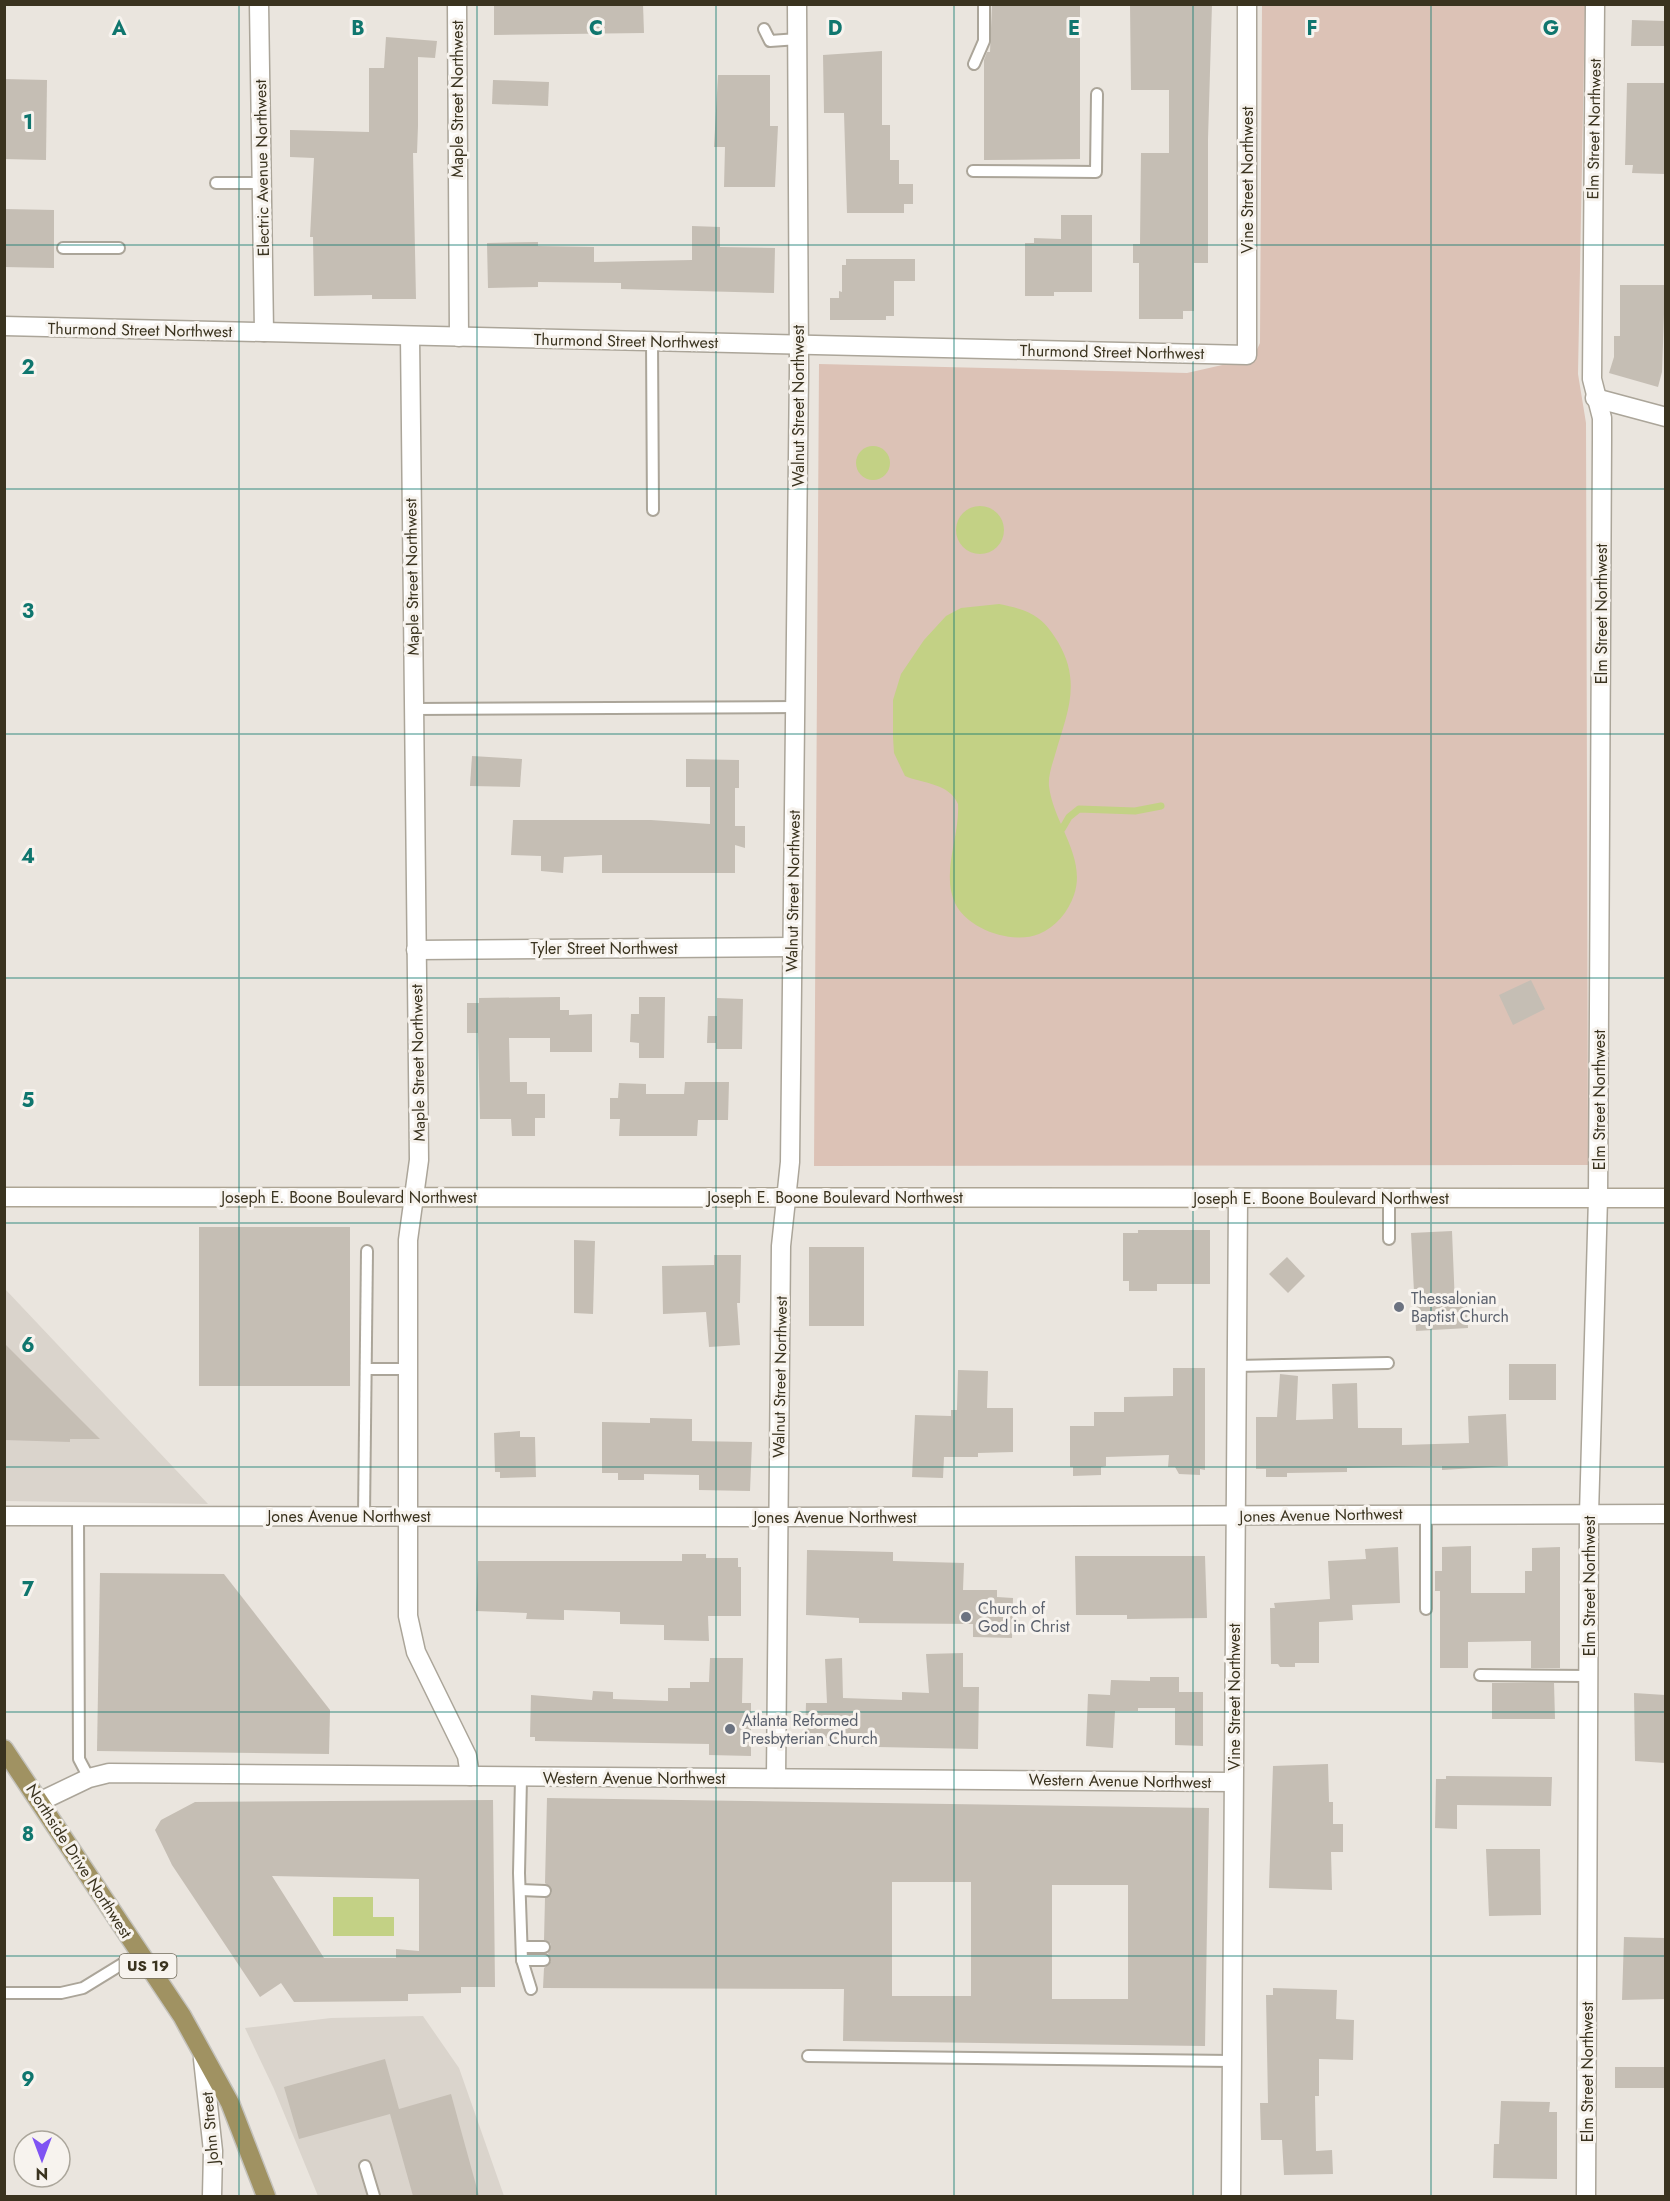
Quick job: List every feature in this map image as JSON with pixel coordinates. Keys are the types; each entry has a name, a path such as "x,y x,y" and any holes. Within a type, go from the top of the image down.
{"main road":[{"name":"Northside Drive Northwest","path":"4,1749 182,2016 203,2059 230,2103 266,2196"}],"street":[{"name":"Electric Avenue Northwest","path":"259,4 264,332"},
{"name":"Maple Street Northwest","path":"457,4 459,337"},
{"name":"Walnut Street Northwest","path":"776,1778 781,1246 790,1162 793,947 799,345 797,4"},
{"name":"Vine Street Northwest","path":"1247,4 1247,355"},
{"name":"Elm Street Northwest","path":"1586,2196 1589,1514 1598,1198 1602,418 1595,398 1592,379 1595,4"},
{"name":"Thurmond Street Northwest","path":"4,326 1247,355"},
{"name":"Maple Street Northwest","path":"410,336 419,1160 408,1240 408,1616 416,1652 467,1756 470,1776"},
{"path":"1595,398 1665,417"},
{"name":"Tyler Street Northwest","path":"416,950 793,947"},
{"name":"Joseph E. Boone Boulevard Northwest","path":"4,1197 1665,1198"},
{"name":"Vine Street Northwest","path":"1232,2196 1234,1516 1238,1198"},
{"name":"Jones Avenue Northwest","path":"4,1515 778,1517 1665,1514"},
{"name":"Western Avenue Northwest","path":"41,1802 89,1778 109,1773 1233,1782"},
{"name":"John Street","path":"203,2059 213,2151 214,2190 212,2196"}],"lane":[{"path":"974,64 984,41 984,4"},
{"path":"764,29 771,41 798,39"},
{"path":"973,171 1096,172 1097,94"},
{"path":"216,183 262,183"},
{"path":"63,248 119,248"},
{"path":"652,341 653,510"},
{"path":"414,708 795,707"},
{"path":"1389,1198 1389,1239"},
{"path":"364,1516 367,1251"},
{"path":"1236,1366 1388,1363"},
{"path":"366,1369 407,1369"},
{"path":"1426,1514 1426,1609"},
{"path":"78,1515 79,1759 89,1778"},
{"path":"1480,1675 1589,1676"},
{"path":"521,1778 522,1960 531,1989"},
{"path":"521,1890 545,1891"},
{"path":"522,1947 544,1947"},
{"path":"4,1994 61,1993 83,1988 140,1953"},
{"path":"522,1960 544,1960"},
{"path":"807,2056 1232,2061"},
{"path":"365,2166 374,2196"}],"shaded area":[{"path":"1262,5 1585,5 1578,374 1586,423 1588,1165 814,1166 819,364 1187,373 1253,358 1260,343"},
{"path":"873,446 885,451 890,463 885,475 873,480 861,475 856,463 861,451"},
{"path":"980,506 997,513 1004,530 997,547 980,554 963,547 956,530 963,513"},
{"path":"999,604 1034,615 1046,626 1058,642 1065,657 1071,685 1068,712 1050,774 1049,786 1056,813 1073,854 1077,881 1074,895 1061,918 1045,931 1028,937 1004,936 991,932 969,920 961,912 951,891 950,879 958,804 949,792 942,788 905,776 894,753 893,700 901,674 924,640 946,616 961,608"},
{"path":"5,1289 208,1504 5,1501"},
{"path":"333,1897 373,1897 373,1917 394,1917 394,1936 333,1936"},
{"path":"423,2016 459,2068 504,2196 318,2196 274,2089 245,2028 331,2018"}],"building":[{"path":"494,4 643,4 644,33 494,35"},
{"path":"992,4 1080,4 1080,159 984,160 984,60 987,52 990,52"},
{"path":"1130,4 1212,4 1208,139 1208,263 1194,263 1194,311 1183,311 1183,319 1139,319 1139,263 1133,263 1133,244 1140,244 1141,153 1169,153 1169,90 1131,90"},
{"path":"1632,20 1665,21 1665,46 1631,46"},
{"path":"386,37 437,41 435,58 418,57 417,153 413,153 416,299 372,299 372,295 314,296 313,237 310,237 314,158 290,157 290,130 369,132 369,68 384,68"},
{"path":"882,51 882,125 890,125 890,160 899,160 899,184 913,184 913,204 904,204 904,213 847,213 844,113 824,113 823,55"},
{"path":"718,75 770,75 770,126 778,126 775,187 724,187 725,147 714,147"},
{"path":"4,79 47,80 46,160 4,159"},
{"path":"493,80 549,82 548,106 492,104"},
{"path":"1627,83 1665,83 1665,174 1632,173 1633,165 1625,165"},
{"path":"4,209 54,210 54,268 4,267"},
{"path":"1061,215 1092,215 1092,292 1054,292 1054,296 1025,296 1025,243 1034,243 1034,238 1061,239"},
{"path":"692,226 720,227 720,247 775,248 774,293 621,289 621,283 538,282 538,287 488,288 487,243 538,242 538,246 594,247 594,262 692,260"},
{"path":"846,259 915,259 915,281 894,281 894,316 886,316 886,320 830,320 830,298 839,298 839,291 842,292 842,265 846,265"},
{"path":"1620,285 1665,285 1662,372 1658,387 1609,373 1614,357 1614,336 1620,336"},
{"path":"472,756 522,759 520,787 470,786"},
{"path":"686,759 739,760 739,788 735,788 735,826 745,826 745,848 735,845 735,873 602,873 602,855 564,857 563,873 541,871 541,856 511,855 513,820 651,820 710,824 710,787 686,787"},
{"path":"1531,980 1545,1009 1513,1025 1499,995"},
{"path":"560,997 560,1010 569,1010 569,1015 592,1014 592,1052 550,1052 550,1038 509,1038 510,1082 527,1082 527,1094 545,1094 545,1118 535,1118 535,1136 512,1136 511,1119 480,1119 478,1033 467,1033 467,1003 479,1003 479,998"},
{"path":"639,997 665,997 664,1058 639,1058 639,1043 630,1042 631,1014 639,1014"},
{"path":"717,998 743,999 742,1049 716,1049 716,1043 707,1043 708,1016 717,1016"},
{"path":"685,1082 729,1082 728,1120 698,1120 697,1136 619,1136 620,1119 610,1119 610,1098 618,1098 619,1083 646,1084 646,1094 684,1094"},
{"path":"199,1227 350,1227 350,1386 199,1386"},
{"path":"1138,1230 1210,1230 1210,1284 1157,1284 1157,1291 1129,1291 1129,1281 1123,1281 1123,1233 1138,1233"},
{"path":"1452,1231 1455,1305 1467,1305 1468,1328 1416,1331 1411,1233"},
{"path":"574,1240 595,1241 593,1314 574,1313"},
{"path":"809,1247 864,1247 864,1326 809,1326"},
{"path":"714,1255 741,1255 740,1303 737,1303 740,1345 709,1347 706,1312 663,1314 662,1266 714,1265"},
{"path":"1287,1257 1305,1276 1288,1293 1269,1274"},
{"path":"4,1343 100,1439 70,1439 70,1442 4,1440"},
{"path":"1509,1364 1556,1364 1556,1400 1509,1400"},
{"path":"1173,1368 1205,1368 1205,1470 1200,1469 1200,1475 1179,1474 1175,1467 1168,1467 1169,1455 1106,1457 1106,1466 1101,1467 1101,1475 1073,1476 1073,1467 1070,1467 1070,1426 1094,1426 1094,1412 1124,1412 1124,1397 1173,1396"},
{"path":"958,1370 988,1371 987,1408 1013,1408 1013,1452 978,1453 978,1457 944,1457 943,1478 912,1477 915,1415 951,1416 951,1410 957,1410"},
{"path":"1280,1374 1298,1376 1296,1420 1333,1419 1332,1384 1357,1383 1358,1428 1402,1428 1402,1445 1469,1443 1468,1416 1506,1414 1508,1466 1442,1470 1442,1466 1347,1468 1347,1472 1287,1473 1287,1477 1266,1477 1266,1469 1256,1469 1256,1417 1277,1417"},
{"path":"650,1418 692,1419 692,1441 752,1442 750,1491 699,1490 699,1475 644,1474 644,1480 618,1480 618,1473 602,1473 602,1422 650,1423"},
{"path":"520,1431 520,1437 535,1437 536,1477 500,1478 500,1472 495,1472 494,1433"},
{"path":"1471,1546 1471,1593 1525,1593 1525,1571 1532,1571 1532,1548 1560,1547 1560,1668 1531,1668 1531,1641 1468,1642 1468,1668 1440,1668 1440,1591 1435,1591 1435,1571 1442,1571 1442,1547"},
{"path":"1398,1547 1400,1603 1352,1605 1353,1620 1319,1622 1319,1663 1295,1663 1295,1667 1280,1667 1278,1664 1271,1664 1270,1608 1275,1608 1274,1603 1330,1599 1328,1561 1366,1559 1365,1549"},
{"path":"807,1550 893,1552 893,1561 964,1563 963,1590 997,1590 997,1597 1013,1598 1012,1638 973,1637 973,1624 859,1623 859,1618 806,1615"},
{"path":"682,1554 706,1554 706,1558 738,1558 738,1567 741,1567 741,1616 708,1616 709,1641 664,1640 664,1625 620,1624 620,1612 564,1610 564,1620 526,1619 527,1613 476,1611 478,1561 682,1561"},
{"path":"1075,1556 1205,1556 1207,1618 1127,1619 1127,1615 1076,1615"},
{"path":"100,1573 224,1574 330,1710 329,1754 97,1751"},
{"path":"963,1653 963,1687 979,1687 978,1749 828,1746 828,1738 805,1738 806,1703 827,1703 825,1659 842,1658 843,1698 902,1700 902,1692 929,1693 926,1654"},
{"path":"710,1658 743,1658 742,1703 751,1703 751,1756 709,1755 709,1744 535,1741 535,1737 530,1737 531,1695 592,1700 593,1691 613,1692 613,1699 668,1701 668,1688 690,1688 690,1682 709,1682"},
{"path":"1150,1677 1179,1677 1179,1692 1203,1692 1203,1746 1175,1745 1175,1708 1138,1708 1138,1711 1115,1711 1113,1748 1086,1746 1088,1694 1110,1695 1111,1680 1150,1681"},
{"path":"1492,1683 1554,1683 1555,1719 1492,1719"},
{"path":"1634,1693 1665,1695 1665,1763 1635,1761"},
{"path":"1328,1764 1329,1802 1333,1802 1333,1824 1343,1824 1343,1852 1331,1852 1332,1890 1269,1888 1273,1766"},
{"path":"1446,1776 1552,1777 1551,1806 1457,1805 1457,1829 1435,1828 1436,1779 1446,1779"},
{"path":"547,1798 1209,1808 1205,2046 843,2041 844,1989 543,1988 544,1968 551,1961 548,1953 551,1944 544,1940 545,1898 551,1895 552,1891 545,1883","holes":["892,1882 971,1882 971,1996 892,1996","1052,1885 1128,1885 1128,1999 1052,1999"]},
{"path":"493,1800 495,1987 461,1987 461,1993 408,1994 408,2001 294,2002 281,1983 260,1997 172,1865 155,1830 161,1820 195,1802","holes":["272,1876 419,1879 419,1951 396,1949 396,1958 324,1958"]},
{"path":"1486,1849 1540,1849 1541,1915 1489,1916"},
{"path":"1624,1937 1665,1938 1665,1999 1622,2000"},
{"path":"1273,1988 1337,1990 1336,2019 1354,2020 1353,2060 1319,2059 1319,2096 1315,2096 1316,2151 1332,2150 1333,2174 1284,2175 1282,2140 1261,2140 1260,2103 1268,2103 1266,1995 1273,1995"},
{"path":"385,2059 399,2109 451,2094 479,2196 413,2196 390,2114 299,2139 284,2087"},
{"path":"1615,2067 1665,2067 1665,2088 1615,2088"},
{"path":"1501,2101 1550,2102 1549,2112 1557,2112 1557,2179 1493,2178 1494,2144 1499,2144"}],"waterway":[{"path":"1062,829 1069,817 1079,809 1135,811 1161,806"}],"place":[{"name":"Thessalonian Baptist Church","path":"1399,1307"},
{"name":"Church of God in Christ","path":"966,1617"},
{"name":"Atlanta Reformed Presbyterian Church","path":"730,1729"}]}
